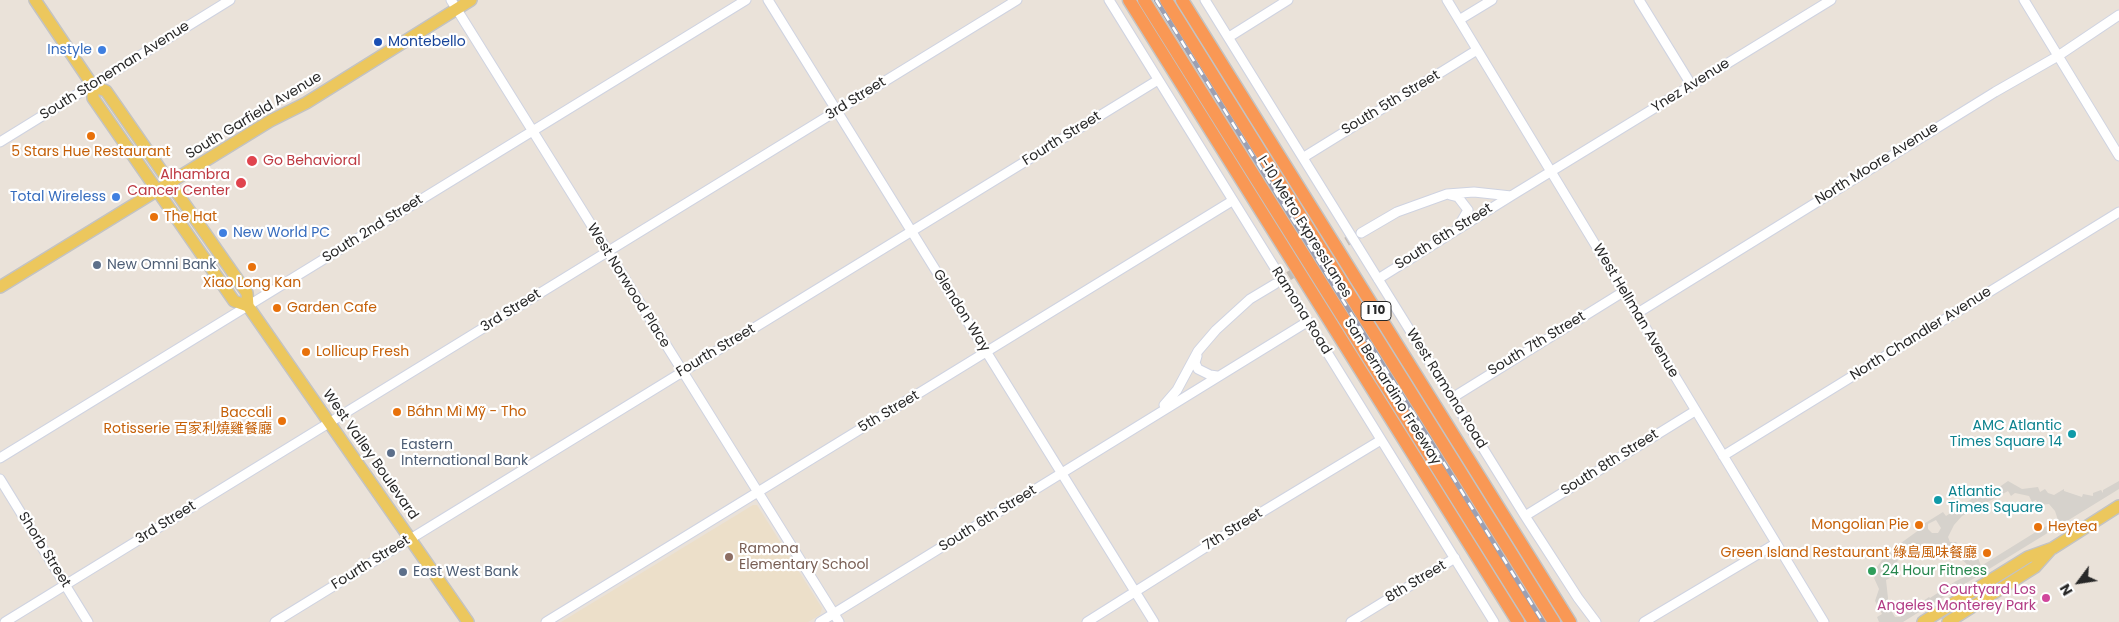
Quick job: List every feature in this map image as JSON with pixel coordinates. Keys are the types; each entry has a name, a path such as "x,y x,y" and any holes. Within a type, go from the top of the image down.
{"highway":[{"name":"San Bernardino Freeway","path":"1129,0 1516,621"},
{"name":"I-10 Metro ExpressLanes","path":"1144,0 1534,622"},
{"name":"I-10 Metro ExpressLanes","path":"1166,0 1554,622"},
{"name":"I 10","path":"1182,0 1570,622"}],"main road":[{"path":"34,0 93,86"},
{"name":"South Garfield Avenue","path":"0,287 158,190 173,188 270,122 306,103 454,5 471,0"},
{"name":"West Valley Boulevard","path":"248,306 234,301 93,98 93,86 106,91 247,293 248,306 468,622"},
{"path":"1923,622 2028,557 2052,548 2119,506"},
{"path":"1948,622 2035,567 2052,548"}],"street":[{"name":"South Stoneman Avenue","path":"0,142 230,0"},
{"name":"South 2nd Street","path":"0,458 746,0"},
{"name":"Glendon Way","path":"768,0 1154,622"},
{"name":"3rd Street","path":"5,622 1017,0"},
{"name":"Ramona Road","path":"1109,0 1494,622"},
{"name":"West Ramona Road","path":"1205,0 1525,516 1578,598 1596,622"},
{"path":"1229,37 1288,0"},
{"name":"West Hellman Avenue","path":"1447,0 1824,622"},
{"path":"1459,20 1492,0"},
{"path":"1639,0 1692,86"},
{"name":"Ynez Avenue","path":"1552,172 1831,0"},
{"path":"2024,0 2119,156"},
{"name":"West Norwood Place","path":"454,5 839,622"},
{"name":"North Moore Avenue","path":"1636,314 1995,92 2058,56 2119,15"},
{"name":"South 5th Street","path":"1304,157 1477,50"},
{"name":"Fourth Street","path":"276,622 1158,80"},
{"name":"South 6th Street","path":"1378,279 1552,172"},
{"name":"South 6th Street","path":"1361,233 1397,212 1447,194 1474,192 1511,196"},
{"path":"1447,194 1458,197 1468,210 1457,230"},
{"name":"5th Street","path":"546,622 1232,201"},
{"name":"North Chandler Avenue","path":"1723,456 2119,212"},
{"name":"South 6th Street","path":"1155,415 1177,390 1198,351 1236,310 1275,284"},
{"name":"South 7th Street","path":"1452,398 1623,292"},
{"name":"South 6th Street","path":"820,622 1307,322"},
{"path":"1198,351 1195,363 1198,368 1210,375 1217,376"},
{"name":"South 8th Street","path":"1525,516 1695,411"},
{"name":"7th Street","path":"1087,622 1252,518 1382,440"},
{"name":"Shorb Street","path":"0,479 88,622"},
{"path":"1644,622 1775,544"},
{"name":"8th Street","path":"1351,622 1455,558"}],"shaded area":[{"path":"2008,481 2022,489 2038,487 2040,492 2045,489 2048,493 2054,495 2064,489 2064,491 2082,497 2083,494 2093,496 2093,493 2101,490 2103,493 2103,490 2119,481 2119,489 1903,622 1879,622 1877,617 1882,614 1875,601 1879,589 1874,578 1878,573 1877,567 1884,557 1892,552 1893,546 1901,543 1923,527 1922,525 1943,512 1946,516 1979,494 1981,496 1993,488 1995,490","holes":["2008,491 2011,496 2015,493 2029,496 2032,502 2036,500 2039,505 2049,504 2055,511 2058,520 1981,566 1977,555 1965,551 1956,542 1950,542 1948,537 1954,525 1962,516","1936,520 1941,528 1938,533 1932,533 1928,529 1928,524","1925,543 1928,547 1931,545 1935,551 1944,546 1953,551 1975,572 1929,597 1900,617 1895,617 1889,607 1886,580 1890,578 1885,571 1898,561 1896,557 1902,554 1904,556"]},
{"name":"Ramona Elementary School","path":"753,505 757,505 822,608 820,615 808,622 561,622"}],"tunnel":[{"path":"1277,283 1361,233"}],"railway":[{"path":"1156,0 1543,622"}],"place":[{"name":"Montebello","path":"378,42"},
{"name":"Instyle","path":"102,50"},
{"name":"5 Stars Hue Restaurant","path":"91,136"},
{"name":"Go Behavioral","path":"252,161"},
{"name":"Alhambra Cancer Center","path":"241,183"},
{"name":"Total Wireless","path":"116,197"},
{"name":"The Hat","path":"154,217"},
{"name":"New World PC","path":"223,233"},
{"name":"New Omni Bank","path":"97,265"},
{"name":"Xiao Long Kan","path":"252,267"},
{"name":"Garden Cafe","path":"277,308"},
{"name":"Lollicup Fresh","path":"306,352"},
{"name":"Báhn Mì Mỹ - Tho","path":"397,412"},
{"name":"Baccali Rotisserie 百家利燒雞餐廳","path":"282,421"},
{"name":"AMC Atlantic Times Square 14","path":"2072,434"},
{"name":"Eastern International Bank","path":"391,453"},
{"name":"Atlantic Times Square","path":"1938,500"},
{"name":"Mongolian Pie","path":"1919,525"},
{"name":"Heytea","path":"2038,527"},
{"name":"Green Island Restaurant 綠島風味餐廳","path":"1987,553"},
{"name":"Ramona Elementary School","path":"729,557"},
{"name":"24 Hour Fitness","path":"1872,571"},
{"name":"East West Bank","path":"403,572"},
{"name":"Courtyard Los Angeles Monterey Park","path":"2046,598"}]}
